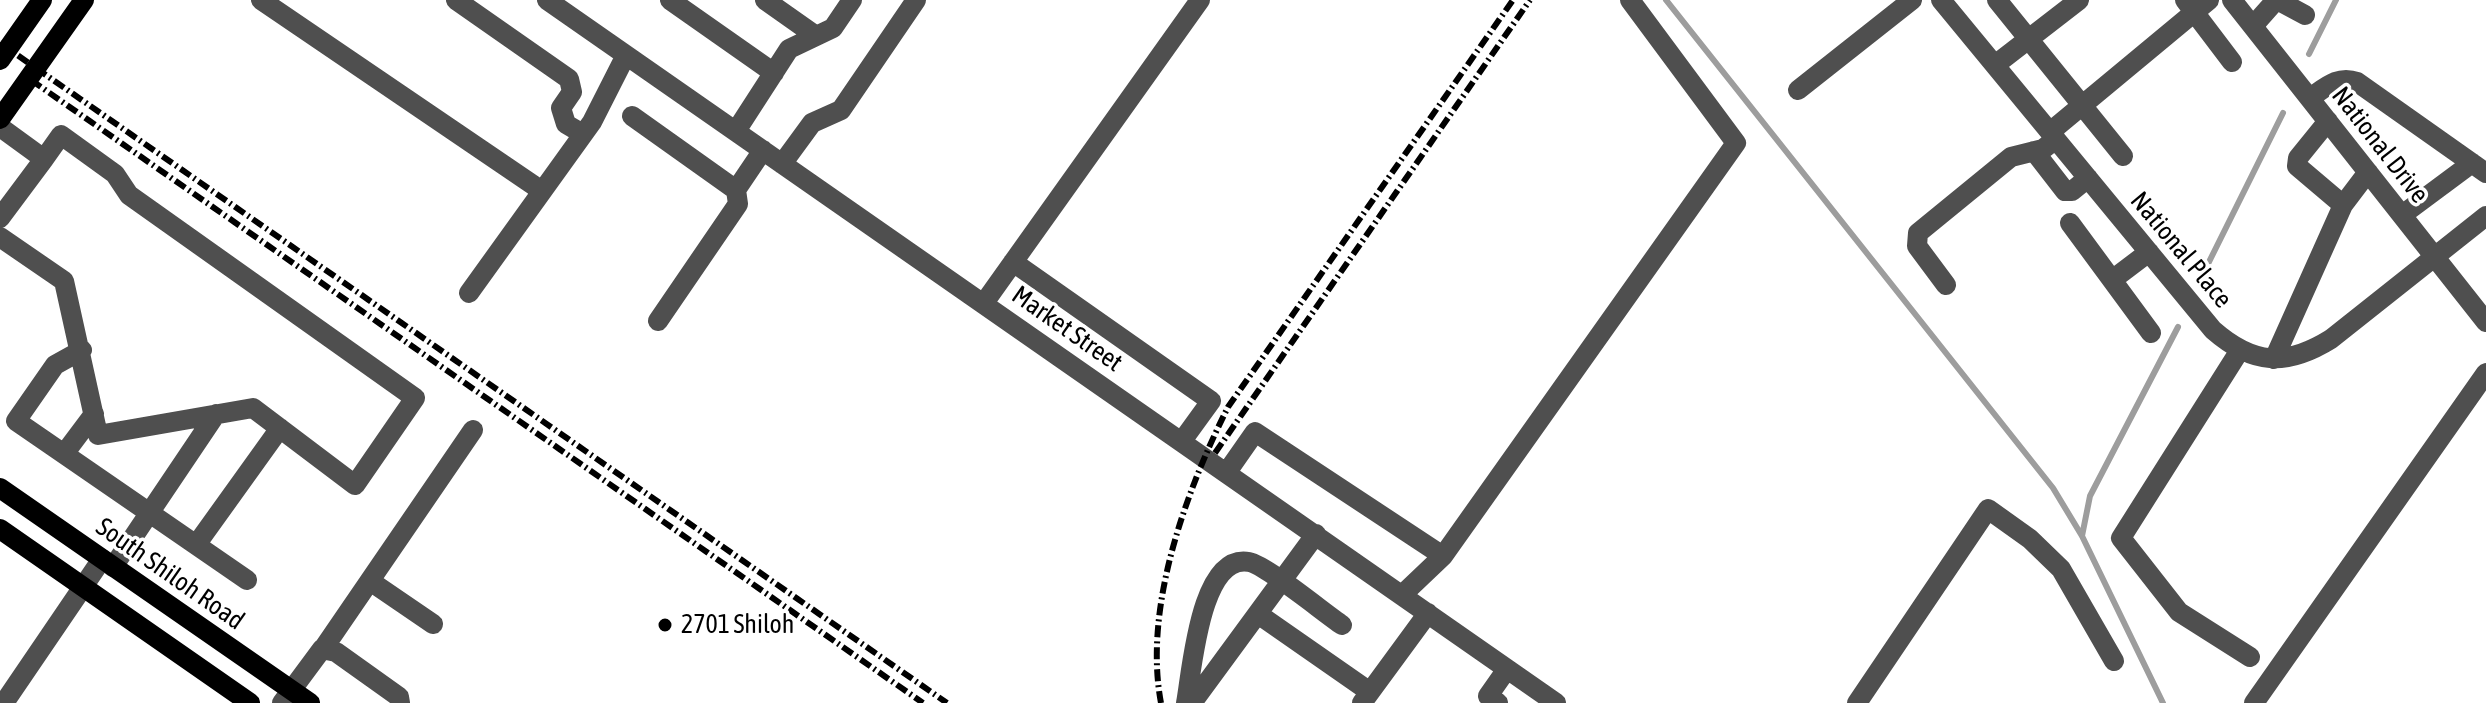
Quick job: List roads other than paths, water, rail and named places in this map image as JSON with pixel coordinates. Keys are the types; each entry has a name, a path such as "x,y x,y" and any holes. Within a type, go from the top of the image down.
{"main road":[{"path":"0,60 42,0"},
{"path":"0,119 84,0"},
{"name":"South Shiloh Road","path":"0,488 108,563 286,696 310,703"},
{"path":"0,529 250,703"}],"street":[{"path":"261,0 542,191"},
{"path":"456,0 569,79 572,92 561,108 566,124 583,134"},
{"name":"Market Street","path":"547,0 1556,703"},
{"path":"670,0 774,73"},
{"path":"765,0 816,36"},
{"path":"736,131 789,49 833,28 852,0"},
{"path":"782,164 812,123 841,110 916,0"},
{"path":"984,303 1200,0"},
{"path":"1402,595 1443,556 1736,143 1630,0"},
{"path":"1798,90 1912,0"},
{"name":"National Place","path":"1942,0 2213,330 2240,350 2257,357 2274,359 2309,353 2486,216"},
{"path":"1997,0 2123,156"},
{"path":"1995,65 2079,0"},
{"name":"National Drive","path":"2232,0 2486,322"},
{"path":"2253,26 2276,0 2305,15"},
{"path":"1946,285 1917,246 1918,233 2011,157 2034,151 2053,136 2084,104 2197,4 2232,62"},
{"path":"469,293 583,134 626,55"},
{"path":"2310,98 2332,82 2346,78 2357,82 2479,168 2402,215"},
{"path":"632,116 736,190"},
{"path":"2328,121 2298,158 2297,166 2343,205"},
{"path":"0,127 44,159"},
{"path":"0,218 61,135 115,174 129,195 415,398 355,485 253,408 98,435 82,350 64,281 0,237"},
{"path":"658,321 738,204 736,190 763,150"},
{"path":"2034,151 2065,191 2072,191 2088,178"},
{"path":"2274,359 2343,205 2368,172"},
{"path":"2070,223 2151,333"},
{"path":"2112,280 2149,252"},
{"path":"1013,262 1211,401 1182,441"},
{"path":"82,350 55,365 16,421 247,580"},
{"path":"2240,350 2121,538 2179,612 2250,657"},
{"path":"2254,703 2486,373"},
{"path":"64,454 94,414"},
{"path":"4,703 84,586 108,563 149,513 216,414"},
{"path":"196,545 280,428"},
{"path":"286,696 323,649 473,430"},
{"path":"1227,472 1255,432 1443,556"},
{"path":"1857,703 1988,509 2030,539 2061,569 2114,661"},
{"path":"1192,703 1316,534"},
{"path":"1186,703 1202,612 1216,579 1232,564 1250,562 1342,625"},
{"path":"370,581 433,624"},
{"path":"1258,614 1366,698 1428,613"},
{"path":"323,649 336,652 399,697 400,703"},
{"path":"1487,701 1507,669"}],"waterway":[{"path":"1666,0 2053,488 2082,536 2163,703"},
{"path":"2309,54 2336,0"},
{"path":"2201,278 2283,113"},
{"path":"2082,536 2090,496 2178,327"}],"railway":[{"path":"1161,703 1157,666 1163,590 1172,551 1197,475 1228,407 1513,0"},
{"path":"1215,453 1530,0"},
{"path":"0,43 947,703"},
{"path":"31,80 923,703"}],"place":[{"name":"2701 Shiloh","path":"665,625"}]}
